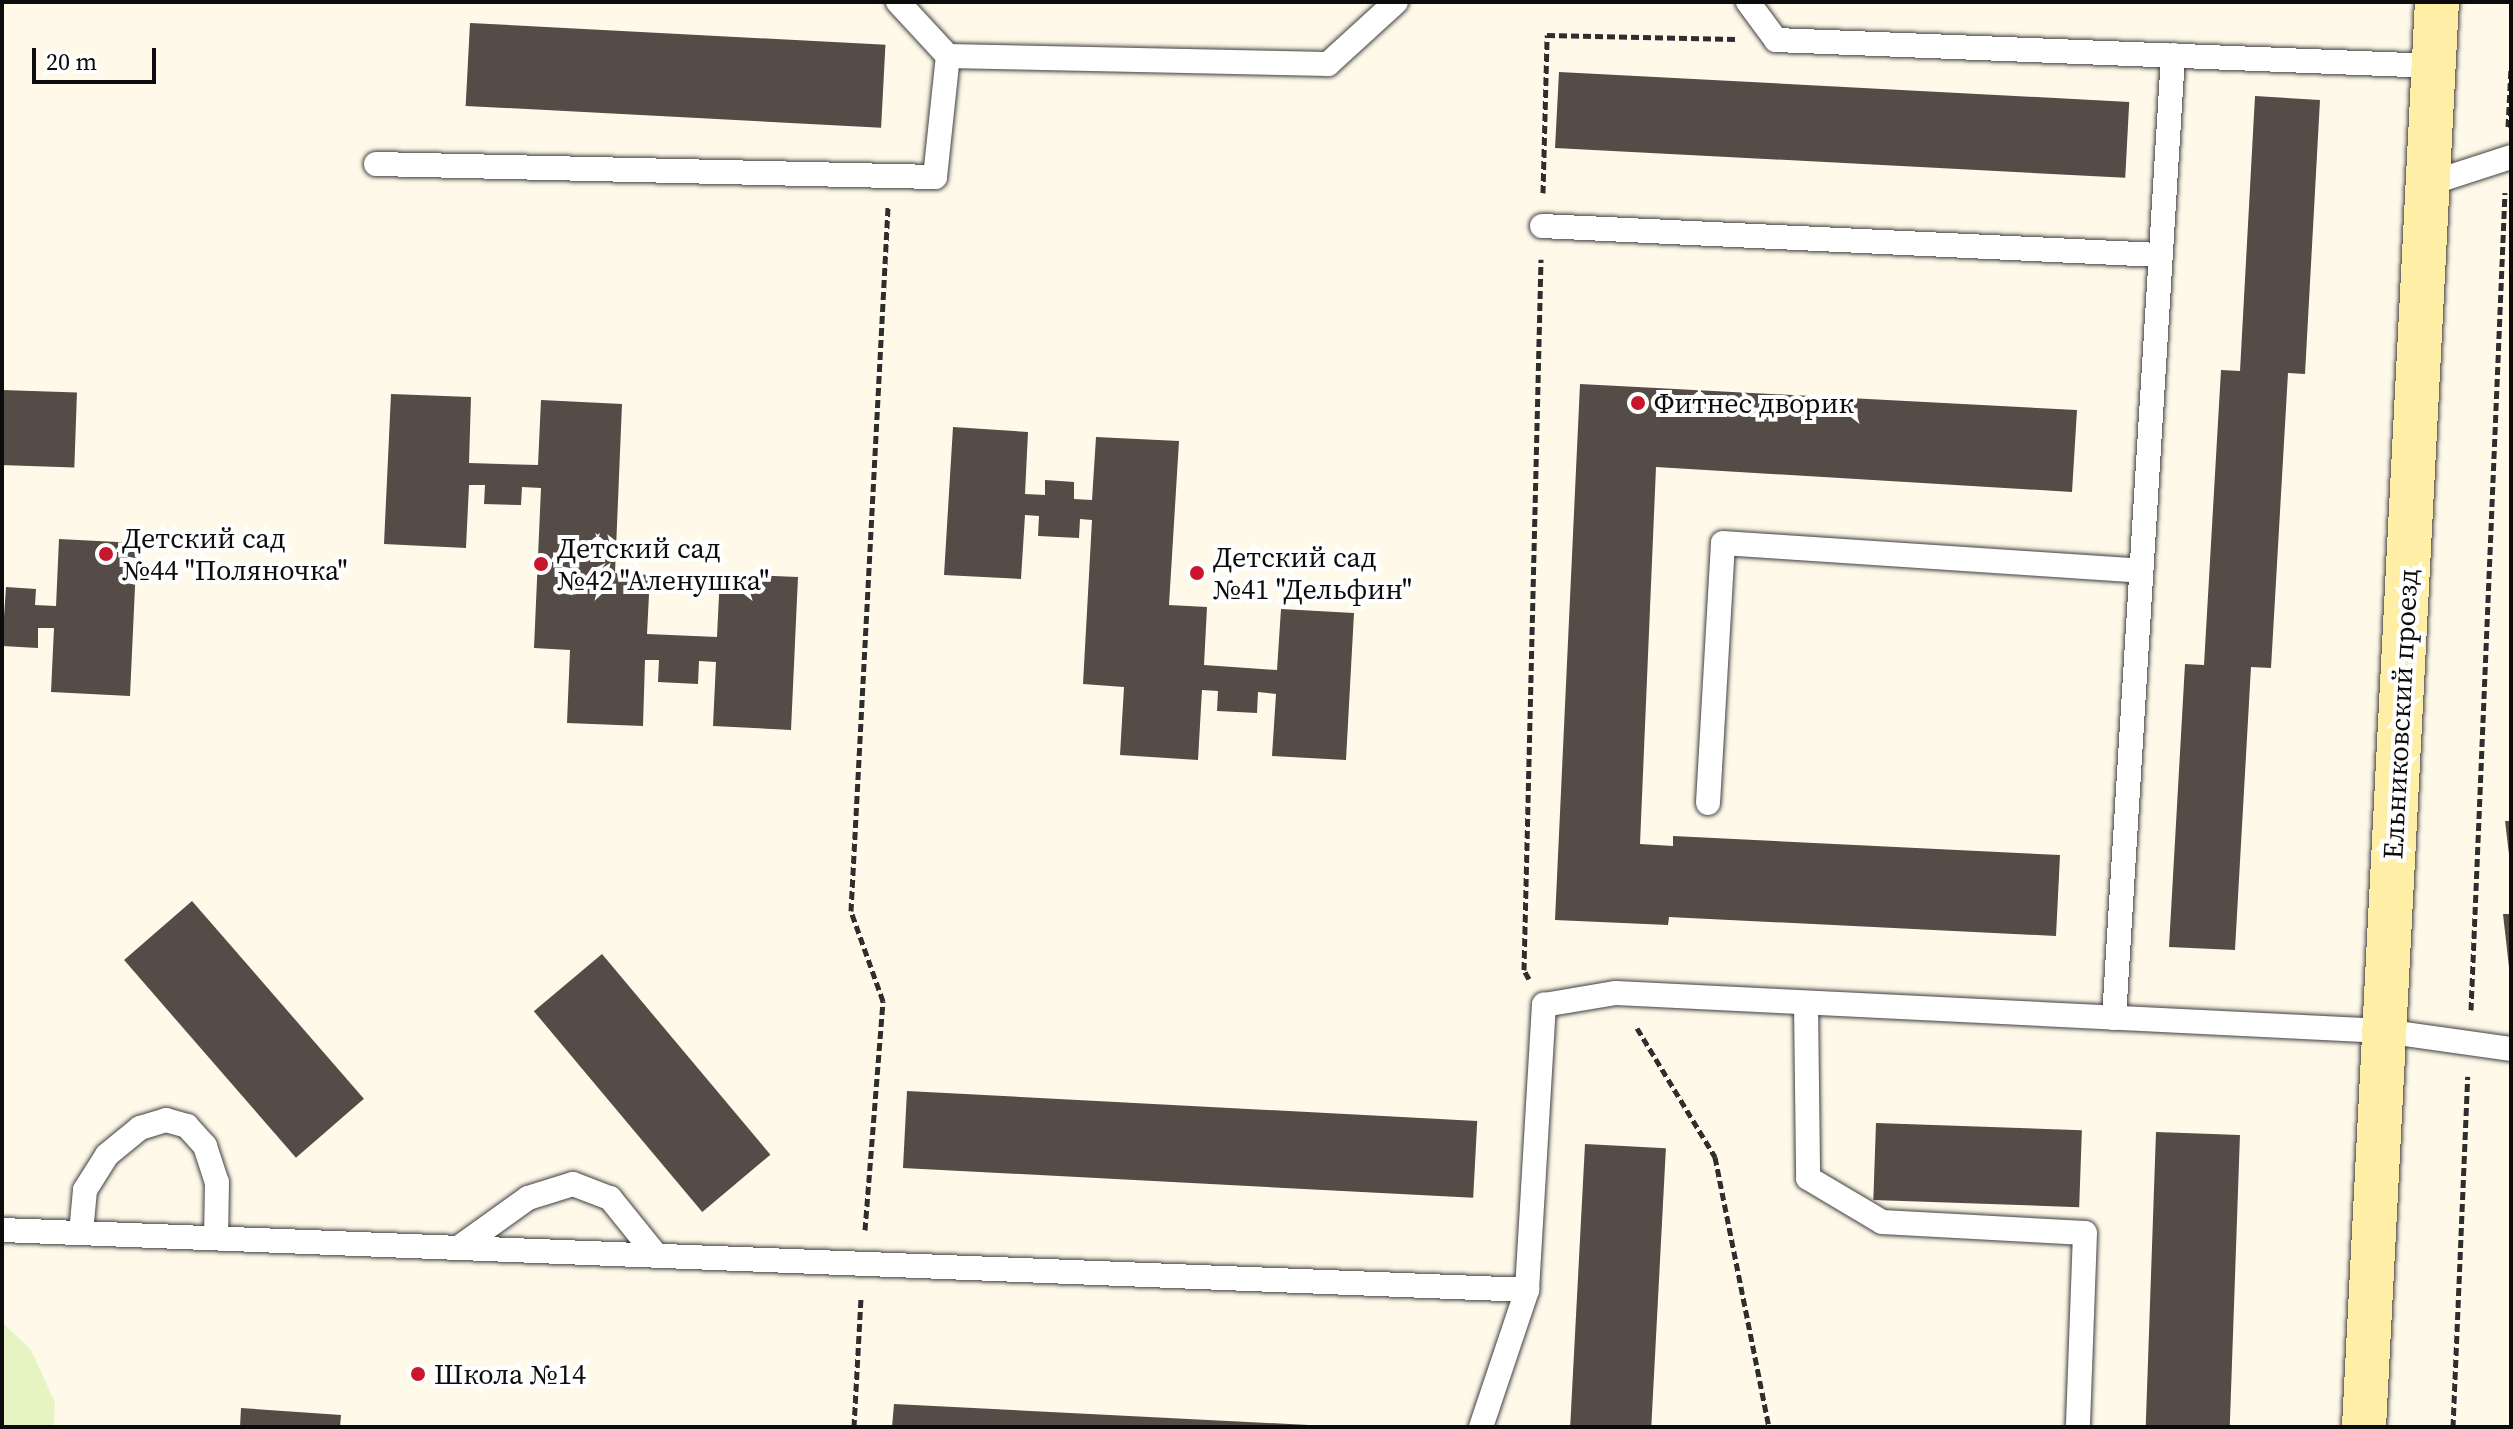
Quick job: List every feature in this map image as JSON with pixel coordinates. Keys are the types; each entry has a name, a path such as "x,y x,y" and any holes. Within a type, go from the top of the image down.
{"street":[{"name":"Ельниковский проезд","path":"2364,1427 2437,2"}],"lane":[{"path":"898,2 948,56 1328,64 1396,2"},
{"path":"1748,2 1776,40 2434,66"},
{"path":"2114,1018 2173,55"},
{"path":"376,164 935,177 948,56"},
{"path":"2428,184 2509,158"},
{"path":"1542,226 2160,255"},
{"path":"1708,803 1723,543 2141,571"},
{"path":"1481,1427 1527,1290 1544,1005 1616,993 2384,1031 2511,1049"},
{"path":"1806,1003 1808,1178 1882,1222 2085,1233 2078,1427"},
{"path":"81,1233 85,1190 107,1155 140,1128 166,1120 187,1126 205,1146 217,1182 216,1237"},
{"path":"461,1246 528,1198 573,1184 610,1198 656,1255"},
{"path":"2,1230 1527,1290"}],"path":[{"path":"1544,1005 1524,970 1547,35 1776,40"},
{"path":"2453,1427 2511,67"},
{"path":"854,1427 883,1001 851,911 889,176"},
{"path":"1616,993 1715,1157 1769,1427"}],"green space":[{"path":"2,1322 31,1350 55,1402 54,1427 2,1427"}],"building":[{"path":"470,23 885,45 881,128 466,106"},
{"path":"1559,72 2129,102 2125,178 1555,148"},
{"path":"2255,96 2320,100 2305,374 2288,373 2271,668 2251,667 2235,950 2169,947 2185,664 2204,665 2221,370 2240,371"},
{"path":"1580,384 2077,410 2072,492 1656,467 1640,844 1673,846 1673,836 2060,855 2056,936 1669,917 1668,925 1555,920"},
{"path":"2,390 77,393 74,468 2,465"},
{"path":"391,394 471,397 469,463 538,465 541,400 622,404 615,573 650,575 647,634 717,637 720,574 798,577 791,730 713,726 716,662 699,661 698,684 658,682 659,660 645,660 643,726 567,723 570,650 534,648 541,488 522,487 521,505 484,504 485,485 469,485 466,548 384,544"},
{"path":"953,427 1028,432 1025,494 1045,495 1045,480 1074,482 1074,499 1092,500 1096,437 1179,441 1169,605 1207,607 1204,665 1277,670 1281,609 1354,613 1346,760 1272,756 1276,694 1258,692 1257,713 1217,711 1218,691 1202,690 1198,760 1120,755 1124,687 1083,684 1092,520 1080,519 1079,538 1038,536 1039,516 1025,515 1021,579 944,575"},
{"path":"59,539 137,543 130,696 51,692 54,628 38,628 38,648 2,646 6,587 36,589 35,605 56,606"},
{"path":"2505,821 2511,821 2511,854 2509,854"},
{"path":"192,901 364,1099 296,1158 124,960"},
{"path":"2503,914 2511,914 2511,967 2509,967"},
{"path":"602,954 770,1155 702,1212 534,1011"},
{"path":"907,1091 1477,1121 1473,1198 903,1168"},
{"path":"1876,1123 2082,1130 2079,1207 1873,1200"},
{"path":"2156,1132 2240,1135 2230,1427 2146,1427"},
{"path":"1585,1144 1666,1148 1651,1427 1570,1427"},
{"path":"894,1404 1309,1425 1309,1427 892,1427"},
{"path":"241,1408 341,1415 340,1427 240,1427"}],"place":[{"name":"Фитнес дворик","path":"1638,403"},
{"name":"Детский сад №44 \"Поляночка\"","path":"106,554"},
{"name":"Детский сад №42 \"Аленушка\"","path":"541,564"},
{"name":"Детский сад №41 \"Дельфин\"","path":"1197,573"},
{"name":"Школа №14","path":"418,1374"}]}
